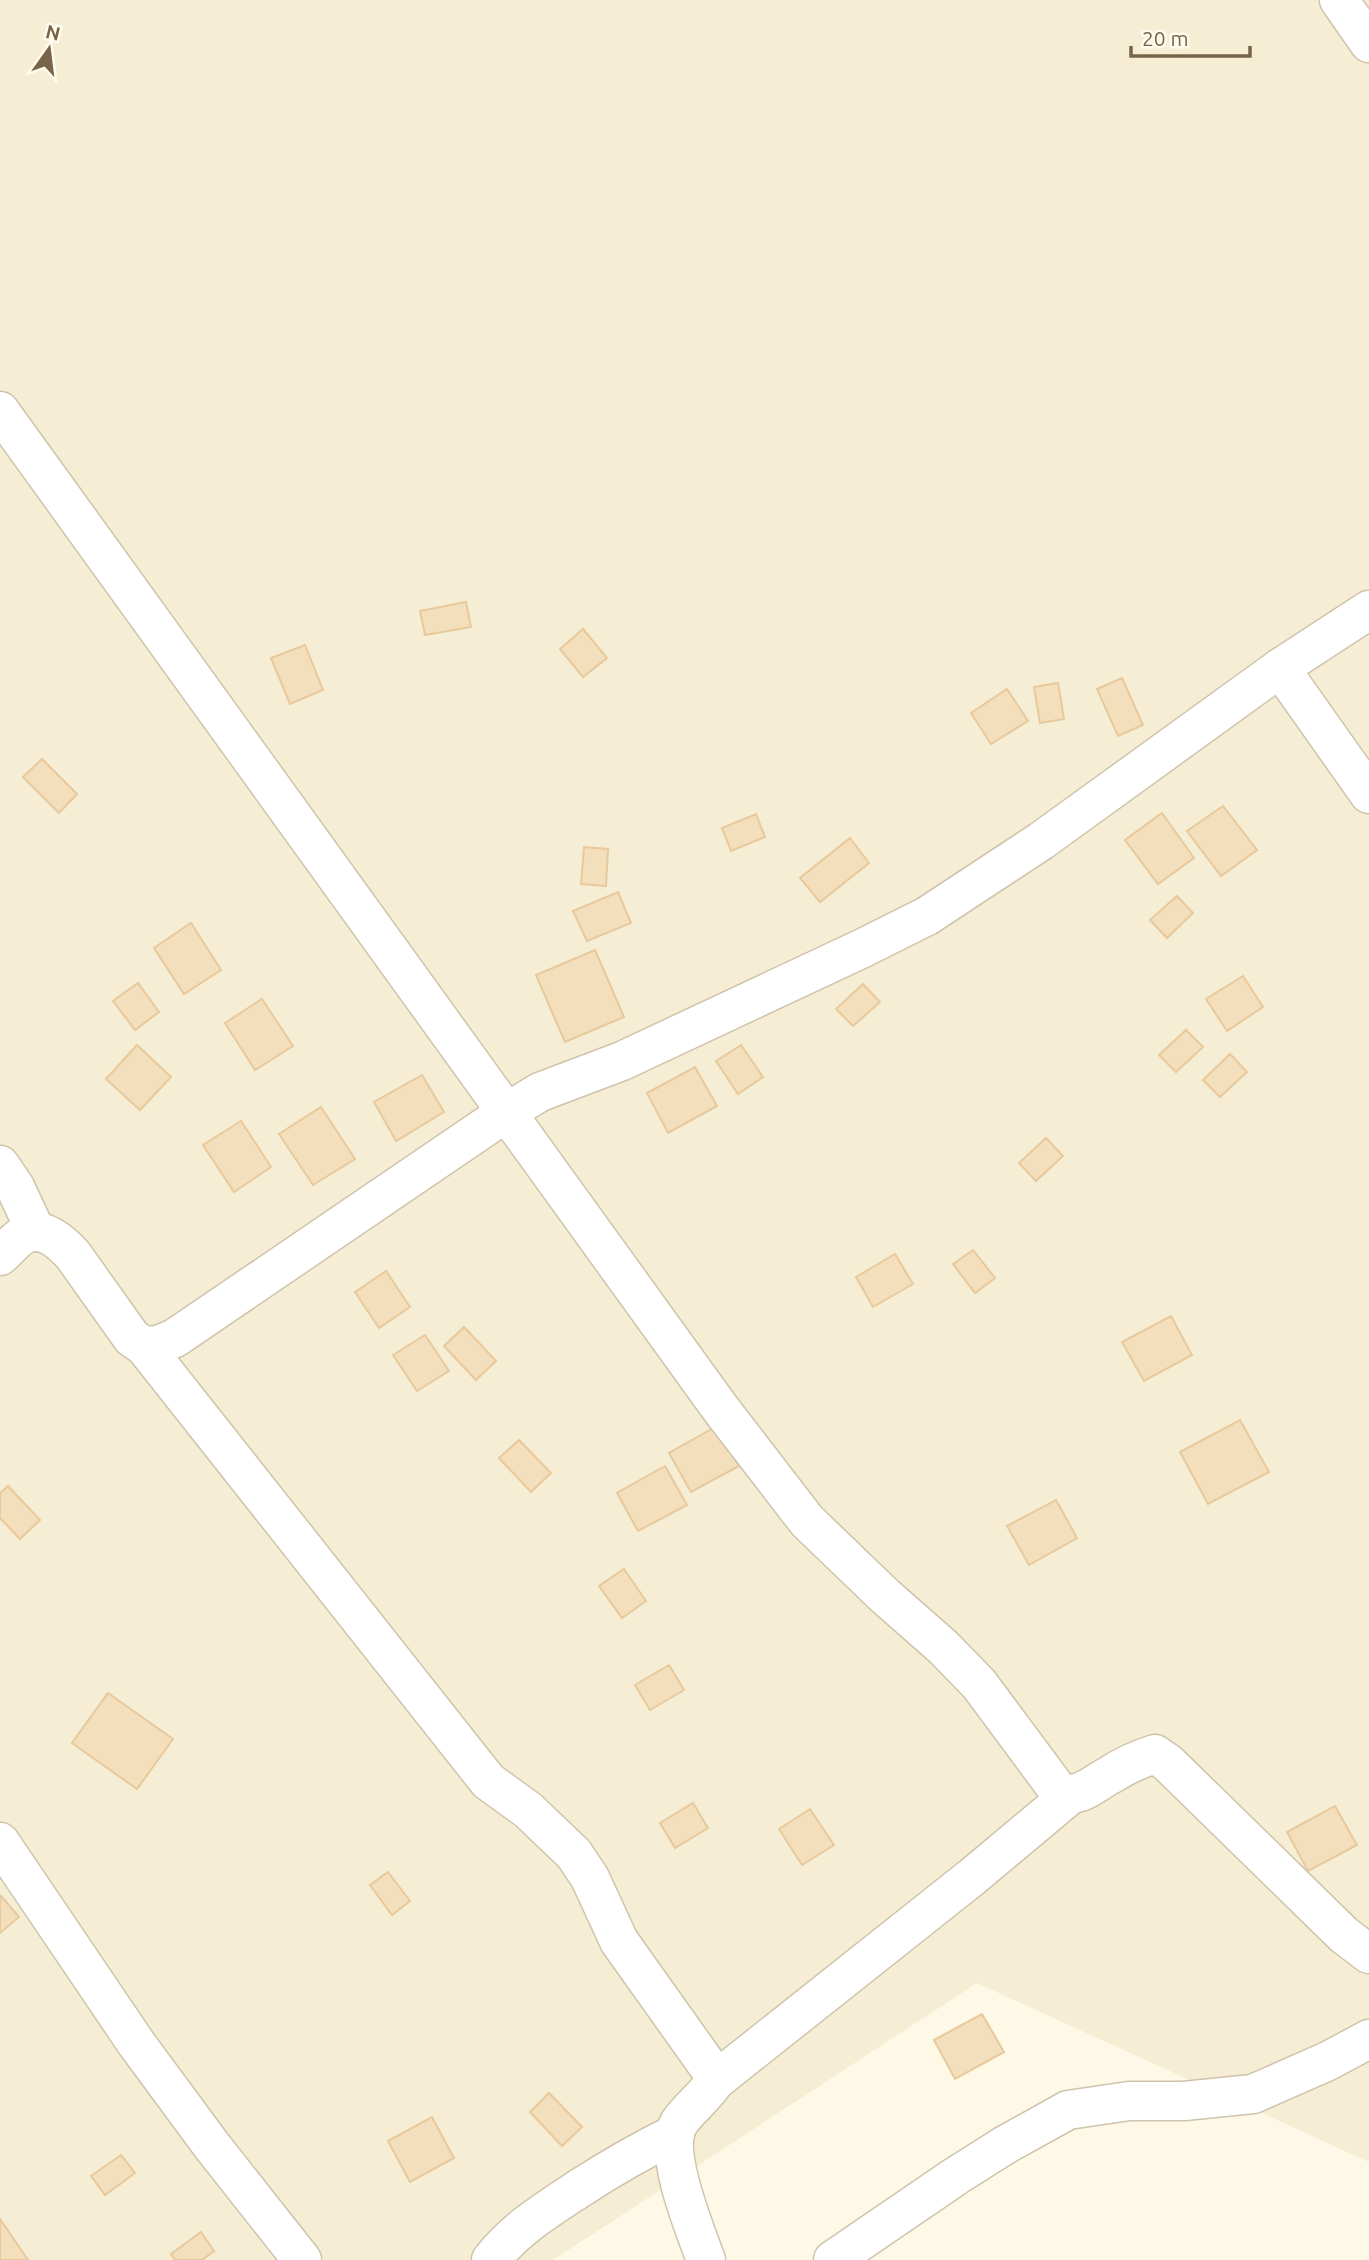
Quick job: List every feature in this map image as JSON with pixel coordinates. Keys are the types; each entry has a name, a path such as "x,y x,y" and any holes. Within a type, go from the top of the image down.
{"street":[{"path":"1339,0 1369,43"},
{"path":"0,411 720,1408 799,1511 979,1684 1060,1793 1070,1795"},
{"path":"144,1346 158,1345 175,1338 540,1092 622,1061 927,916 1041,841 1280,668 1369,610"},
{"path":"1280,668 1369,794"},
{"path":"0,1165 15,1187 36,1232"},
{"path":"0,1256 24,1235 36,1232 62,1243 132,1338 144,1346 488,1781 528,1810 574,1854 590,1878 619,1941 710,2069 715,2081"},
{"path":"706,2260 687,2208 673,2147 678,2125 715,2081 972,1877 1070,1795 1086,1790 1109,1775 1155,1754 1168,1763 1345,1935 1369,1954"},
{"path":"0,1843 136,2043 212,2147 302,2260"},
{"path":"834,2260 956,2176 1068,2110 1129,2101 1184,2101 1253,2094 1328,2061 1369,2039"},
{"path":"491,2260 500,2248 537,2215 631,2156 675,2134"}],"shaded area":[{"path":"0,0 1369,0 1369,2162 977,1983 553,2260 0,2260"}],"building":[{"path":"466,602 471,627 425,635 420,611"},
{"path":"583,629 607,658 583,677 560,649"},
{"path":"305,645 323,690 290,704 271,658"},
{"path":"1122,678 1143,725 1118,736 1097,689"},
{"path":"1058,683 1064,719 1040,723 1034,687"},
{"path":"1007,689 1028,721 991,744 971,713"},
{"path":"42,759 77,794 59,813 23,777"},
{"path":"1223,806 1257,850 1221,876 1187,831"},
{"path":"1162,813 1194,858 1158,884 1125,840"},
{"path":"756,814 765,837 731,851 722,828"},
{"path":"850,838 869,863 820,902 800,878"},
{"path":"584,847 608,849 606,886 581,884"},
{"path":"618,892 631,923 587,941 573,911"},
{"path":"1177,896 1193,913 1167,938 1150,920"},
{"path":"191,923 221,970 184,994 154,948"},
{"path":"595,950 624,1017 565,1042 536,975"},
{"path":"1243,976 1263,1007 1227,1031 1206,999"},
{"path":"138,983 159,1012 135,1030 113,1001"},
{"path":"863,984 880,1002 853,1026 836,1009"},
{"path":"262,999 293,1046 255,1070 225,1023"},
{"path":"1186,1030 1203,1047 1176,1072 1159,1055"},
{"path":"137,1045 171,1077 140,1110 106,1079"},
{"path":"741,1045 763,1077 738,1094 716,1061"},
{"path":"1230,1054 1247,1072 1220,1097 1203,1080"},
{"path":"695,1067 717,1106 668,1133 647,1093"},
{"path":"422,1075 444,1112 396,1141 374,1102"},
{"path":"321,1107 355,1159 313,1185 279,1134"},
{"path":"241,1121 271,1167 234,1192 203,1145"},
{"path":"1046,1138 1063,1156 1036,1181 1019,1163"},
{"path":"973,1250 995,1278 975,1293 953,1264"},
{"path":"895,1254 913,1284 873,1307 856,1277"},
{"path":"386,1271 410,1307 379,1328 355,1292"},
{"path":"1171,1316 1192,1355 1144,1381 1122,1342"},
{"path":"464,1327 496,1361 476,1380 444,1346"},
{"path":"425,1335 449,1371 417,1391 393,1355"},
{"path":"1240,1420 1269,1472 1208,1504 1180,1452"},
{"path":"717,1426 739,1466 691,1492 669,1453"},
{"path":"519,1440 551,1473 531,1492 499,1458"},
{"path":"665,1466 687,1505 638,1531 617,1493"},
{"path":"8,1486 40,1520 20,1539 0,1518 0,1493"},
{"path":"1056,1500 1077,1538 1029,1565 1007,1526"},
{"path":"624,1569 646,1601 622,1618 599,1586"},
{"path":"669,1665 684,1690 650,1710 635,1685"},
{"path":"108,1693 173,1739 137,1789 72,1743"},
{"path":"693,1803 708,1828 675,1848 660,1823"},
{"path":"1335,1806 1357,1845 1308,1871 1287,1832"},
{"path":"810,1809 834,1845 802,1865 779,1829"},
{"path":"388,1872 410,1901 392,1915 370,1885"},
{"path":"0,1897 19,1917 0,1933"},
{"path":"982,2014 1004,2052 955,2079 934,2040"},
{"path":"549,2093 582,2127 562,2146 530,2112"},
{"path":"432,2117 454,2158 410,2182 388,2141"},
{"path":"121,2155 135,2173 105,2195 91,2176"},
{"path":"0,2219 28,2260 0,2260"},
{"path":"201,2232 214,2251 202,2260 175,2260 171,2254"}]}
